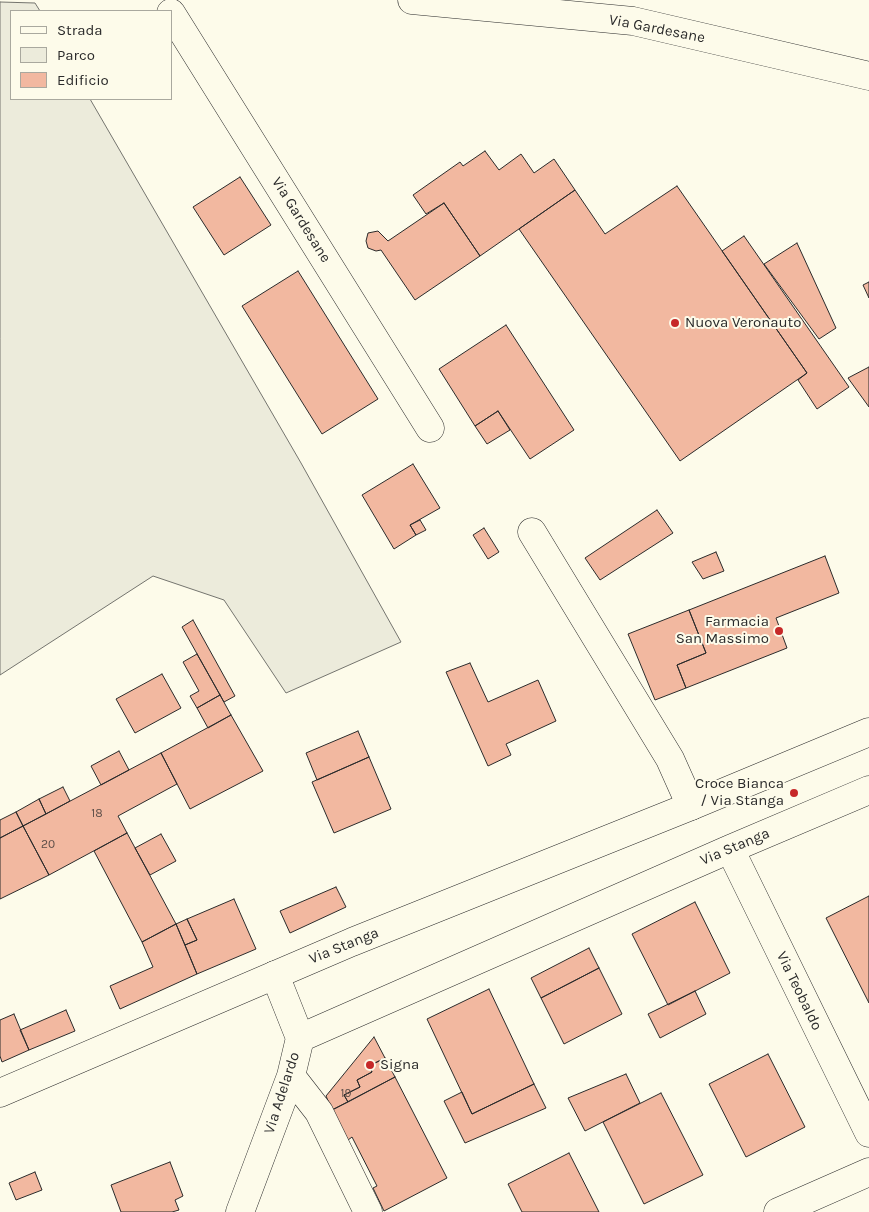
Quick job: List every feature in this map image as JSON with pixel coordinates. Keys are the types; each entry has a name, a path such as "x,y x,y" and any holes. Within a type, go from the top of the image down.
{"street":[{"name":"Via Gardesane","path":"412,0 633,21 869,76"},
{"name":"Via Gardesane","path":"172,14 430,428"},
{"path":"532,532 670,759 691,806"},
{"name":"Via Stanga","path":"0,1093 275,975 869,732"},
{"name":"Via Stanga","path":"300,1038 869,790"},
{"name":"Via Teobaldo","path":"730,849 869,1133"},
{"name":"Via Adelardo","path":"240,1212 291,1076 300,1038 275,975"},
{"path":"291,1076 319,1112 368,1212"},
{"path":"778,1212 869,1172"}],"green space":[{"path":"0,2 35,3 39,10 10,10 10,100 91,100 301,463 401,642 286,693 224,600 153,576 0,675"}],"building":[{"path":"485,151 499,170 521,154 534,173 554,159 575,190 480,256 444,203 426,214 413,195 460,162 463,166"},
{"path":"240,177 271,225 224,255 193,207"},
{"path":"677,186 807,373 680,461 519,229 575,190 605,234"},
{"path":"444,203 480,256 415,300 381,250 376,251 368,248 366,241 368,233 378,231 388,241"},
{"path":"744,236 849,387 817,409 798,380 807,373 722,251"},
{"path":"797,243 836,328 819,339 764,264"},
{"path":"298,271 378,399 322,434 242,306"},
{"path":"869,282 869,298 863,285"},
{"path":"506,325 574,430 530,459 498,411 475,426 439,369"},
{"path":"869,367 869,407 848,378"},
{"path":"498,411 510,430 487,444 475,426"},
{"path":"413,464 440,508 410,525 416,535 394,549 362,495"},
{"path":"657,510 673,533 600,580 585,558"},
{"path":"420,520 426,530 416,535 410,525"},
{"path":"484,528 499,552 488,559 473,535"},
{"path":"716,552 724,571 703,579 692,562"},
{"path":"825,556 839,593 776,618 787,648 686,688 677,665 706,653 689,610"},
{"path":"689,610 706,653 677,665 686,688 655,700 628,634"},
{"path":"193,620 235,696 224,702 182,627"},
{"path":"197,654 220,695 197,708 190,696 199,691 183,662"},
{"path":"470,663 488,702 538,680 556,721 506,744 511,755 488,766 446,672"},
{"path":"162,674 181,708 135,733 116,699"},
{"path":"220,695 231,715 208,728 197,708"},
{"path":"231,715 263,771 190,809 161,753"},
{"path":"358,731 369,757 317,780 306,753"},
{"path":"119,751 129,770 101,785 91,766"},
{"path":"161,753 177,784 118,816 127,833 49,875 23,826"},
{"path":"369,757 391,809 334,833 312,782"},
{"path":"63,787 70,801 46,814 39,799"},
{"path":"39,799 46,814 23,826 16,812"},
{"path":"16,812 23,826 0,838 0,820"},
{"path":"23,826 49,875 0,899 0,838"},
{"path":"127,833 176,924 142,942 94,851"},
{"path":"161,834 176,861 150,875 135,848"},
{"path":"336,887 346,907 290,933 280,911"},
{"path":"869,896 869,1003 826,918"},
{"path":"234,899 256,949 197,974 185,945 197,940 187,919"},
{"path":"695,902 730,973 668,1005 632,934"},
{"path":"187,919 197,940 185,945 176,924"},
{"path":"176,924 197,974 120,1009 110,986 153,967 142,942"},
{"path":"589,948 599,968 541,998 531,978"},
{"path":"599,968 622,1014 564,1044 541,998"},
{"path":"489,989 534,1084 472,1114 427,1019"},
{"path":"695,991 706,1014 660,1038 648,1014"},
{"path":"66,1010 75,1031 29,1050 20,1030"},
{"path":"14,1014 29,1050 2,1062 0,1056 0,1020"},
{"path":"374,1037 385,1058 369,1066 372,1072 357,1080 360,1087 344,1095 348,1102 332,1110 326,1096"},
{"path":"768,1054 805,1127 746,1157 709,1084"},
{"path":"385,1058 395,1077 348,1102 344,1095 360,1087 357,1080 372,1072 369,1066"},
{"path":"626,1074 640,1103 585,1131 568,1098"},
{"path":"395,1077 447,1178 384,1211 373,1188 377,1186 352,1137 348,1140 332,1110"},
{"path":"534,1084 546,1108 465,1143 444,1101 462,1092 472,1114"},
{"path":"661,1093 703,1175 644,1204 603,1122"},
{"path":"569,1153 599,1212 522,1212 508,1184"},
{"path":"170,1162 183,1196 175,1200 179,1210 172,1212 121,1212 111,1185"},
{"path":"35,1172 42,1190 16,1200 9,1183"}],"place":[{"name":"Nuova Veronauto","path":"675,323"},
{"name":"Farmacia San Massimo","path":"779,631"},
{"name":"Croce Bianca / Via Stanga","path":"794,793"},
{"name":"Signa","path":"370,1065"}]}
